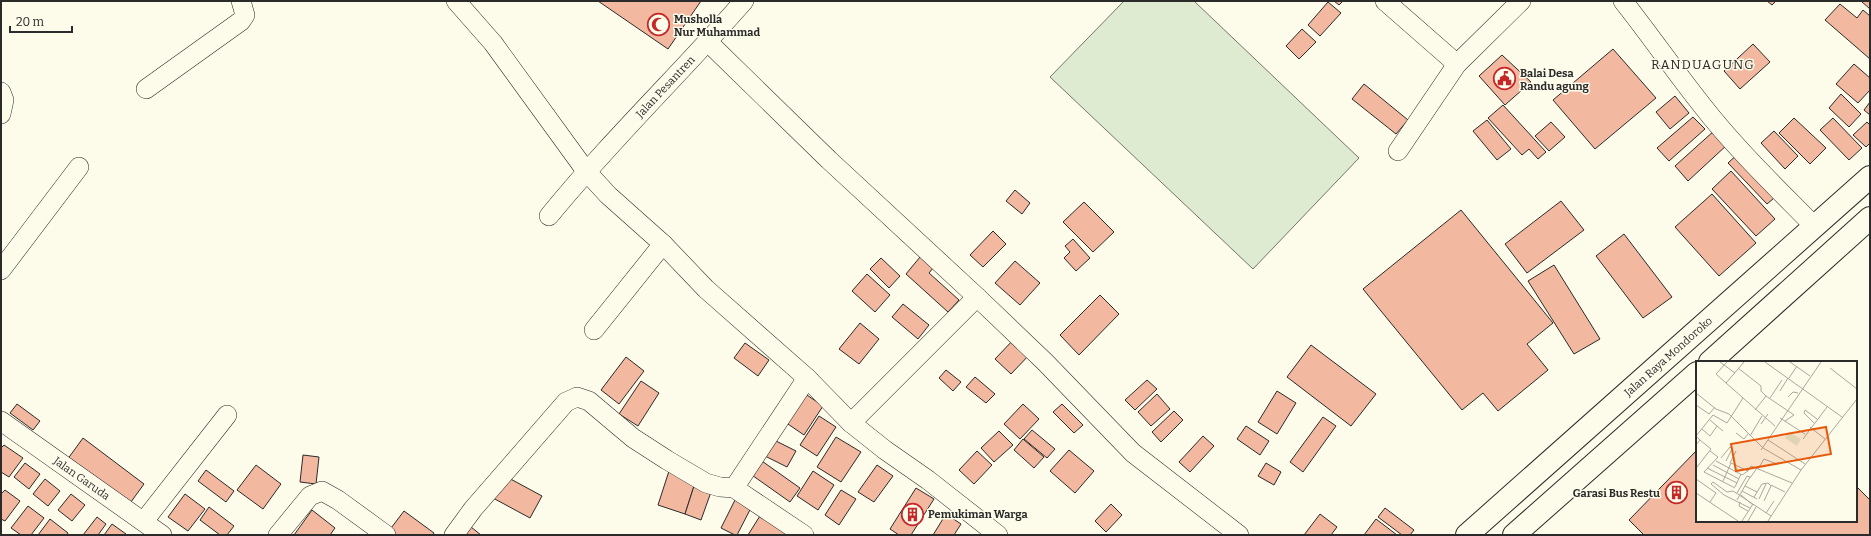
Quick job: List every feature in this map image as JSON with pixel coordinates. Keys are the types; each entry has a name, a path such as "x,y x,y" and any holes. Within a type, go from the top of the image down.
{"highway":[{"name":"Jalan Raya Mondoroko","path":"1467,535 1870,177"},
{"path":"1711,361 1870,218"},
{"path":"1514,535 1696,374"}],"street":[{"path":"146,89 241,20 245,15 241,1"},
{"path":"456,1 494,43 588,174 608,195 662,244 706,289 807,378 851,423 885,450 928,480 998,535"},
{"name":"Jalan Pesantren","path":"549,216 712,47 744,1"},
{"path":"1385,1 1457,64"},
{"path":"1398,151 1457,64 1521,1"},
{"path":"1623,1 1660,47 1701,104 1732,141 1815,227"},
{"path":"712,47 829,160 1045,362 1133,453 1239,535"},
{"path":"1,92 4,100 1,114"},
{"path":"1,270 79,168"},
{"path":"594,330 662,244"},
{"path":"851,423 977,297"},
{"path":"734,488 807,378"},
{"path":"454,535 473,509 566,402 577,397 589,401 633,438 667,460 706,483 720,487 734,488 804,535"},
{"path":"144,521 227,415"},
{"name":"Jalan Garuda","path":"1,421 162,535"},
{"path":"278,535 310,496 322,491 338,500 386,535"}],"green space":[{"path":"1124,1 1194,1 1359,158 1253,269 1050,77"}],"building":[{"name":"Musholla Nur Muhammad","path":"598,1 701,1 668,49"},
{"path":"1334,1 1343,1 1339,5"},
{"path":"1767,1 1776,1 1772,5"},
{"path":"1861,1 1870,1 1870,9"},
{"path":"1328,2 1341,13 1320,36 1308,25"},
{"path":"1840,4 1857,18 1863,10 1870,16 1870,59 1825,20"},
{"path":"1302,29 1316,42 1299,59 1286,46"},
{"path":"1753,44 1770,62 1740,89 1724,71"},
{"path":"1613,49 1656,98 1595,149 1553,100"},
{"name":"Balai Desa Randu agung","path":"1502,55 1531,82 1505,105 1479,76"},
{"path":"1854,64 1870,78 1870,90 1858,103 1836,84"},
{"path":"1364,84 1408,120 1396,134 1352,99"},
{"path":"1841,94 1861,114 1849,127 1829,108"},
{"path":"1675,96 1689,113 1670,129 1656,112"},
{"path":"1870,102 1870,115 1864,110"},
{"path":"1503,105 1546,152 1538,159 1529,149 1522,155 1488,118"},
{"path":"1693,117 1705,129 1669,161 1657,148"},
{"path":"1794,118 1826,148 1810,164 1779,133"},
{"path":"1833,118 1862,148 1849,160 1820,130"},
{"path":"1487,120 1511,149 1497,160 1473,131"},
{"path":"1551,122 1565,137 1549,151 1535,136"},
{"path":"1867,122 1870,125 1870,143 1866,147 1853,135"},
{"path":"1715,130 1728,144 1688,181 1675,166"},
{"path":"1774,131 1798,156 1785,169 1761,143"},
{"path":"1741,151 1780,193 1767,204 1728,163"},
{"path":"1731,171 1775,219 1756,236 1712,189"},
{"path":"1015,190 1030,203 1022,214 1006,201"},
{"path":"1712,194 1756,243 1719,276 1675,227"},
{"path":"1561,201 1584,230 1527,273 1505,244"},
{"path":"1084,202 1114,232 1093,252 1063,222"},
{"path":"1461,210 1553,323 1527,344 1548,370 1498,411 1483,393 1462,410 1363,289"},
{"path":"993,231 1006,244 983,267 970,255"},
{"path":"1624,234 1672,297 1643,318 1596,256"},
{"path":"1073,239 1090,258 1076,271 1064,258 1070,252 1065,246"},
{"path":"925,251 938,262 929,273 959,300 948,312 906,274"},
{"path":"881,258 900,276 889,288 870,269"},
{"path":"1015,261 1040,283 1020,305 995,283"},
{"path":"1554,265 1600,339 1574,354 1528,281"},
{"path":"867,274 890,295 875,312 852,291"},
{"path":"1100,295 1119,314 1079,355 1060,335"},
{"path":"903,304 929,325 918,339 892,317"},
{"path":"860,323 879,339 859,364 839,349"},
{"path":"1016,337 1032,352 1011,374 995,359"},
{"path":"745,343 769,360 758,376 734,358"},
{"path":"1311,345 1376,394 1351,426 1287,377"},
{"path":"626,357 644,371 619,404 601,390"},
{"path":"946,370 961,382 953,391 939,378"},
{"path":"975,377 995,394 986,403 966,387"},
{"path":"1147,380 1157,389 1135,410 1125,400"},
{"path":"641,381 659,393 638,426 619,414"},
{"path":"1277,391 1296,403 1277,434 1258,422"},
{"path":"804,393 823,406 804,435 785,422"},
{"path":"1157,394 1170,409 1151,426 1138,412"},
{"path":"17,404 40,421 33,430 10,413"},
{"path":"1023,404 1039,419 1020,439 1004,424"},
{"path":"1062,404 1083,425 1074,433 1053,412"},
{"path":"1174,411 1183,420 1161,442 1152,432"},
{"path":"819,416 836,427 817,456 800,445"},
{"path":"1323,417 1336,426 1303,472 1290,462"},
{"path":"1246,426 1269,441 1260,455 1237,439"},
{"path":"1032,430 1055,449 1047,458 1024,439"},
{"path":"999,431 1013,445 994,462 981,448"},
{"path":"1203,436 1214,446 1190,472 1179,462"},
{"path":"836,437 861,452 841,482 817,467"},
{"path":"83,438 144,484 128,506 67,460"},
{"path":"1023,439 1044,457 1034,468 1014,450"},
{"path":"774,440 796,451 787,467 765,456"},
{"path":"4,445 23,458 9,477 1,472 1,448"},
{"path":"1069,450 1094,471 1075,493 1050,471"},
{"path":"977,451 992,465 974,484 959,470"},
{"name":"Garasi Bus Restu","path":"1696,451 1696,522 1857,522 1857,487 1870,500 1870,535 1644,535 1629,520"},
{"path":"303,455 319,457 316,484 300,482"},
{"path":"759,459 800,488 790,502 749,473"},
{"path":"25,463 40,474 29,489 14,477"},
{"path":"1266,463 1281,472 1274,485 1258,476"},
{"path":"256,465 281,484 263,509 237,490"},
{"path":"877,465 893,476 874,502 858,492"},
{"path":"206,470 234,491 226,502 198,481"},
{"path":"669,471 696,480 685,514 658,505"},
{"path":"813,471 834,485 818,510 797,496"},
{"path":"505,476 542,496 530,518 493,498"},
{"path":"45,479 60,491 48,506 33,494"},
{"path":"694,486 711,492 701,520 685,514"},
{"name":"Pemukiman Warga","path":"916,488 934,499 911,535 899,535 890,529"},
{"path":"5,490 20,501 5,521 1,519 1,494"},
{"path":"841,490 856,499 839,525 825,515"},
{"path":"71,494 85,505 72,521 58,510"},
{"path":"185,494 205,509 188,531 168,517"},
{"path":"737,496 753,504 737,535 735,535 721,528"},
{"path":"1111,504 1122,515 1106,532 1095,521"},
{"path":"28,506 44,518 31,535 21,535 11,528"},
{"path":"209,507 234,526 227,535 220,535 200,520"},
{"path":"1385,508 1414,530 1410,535 1402,535 1378,517"},
{"path":"312,510 335,528 330,535 294,535"},
{"path":"404,511 434,533 433,535 391,535 388,532"},
{"path":"763,511 800,535 748,535"},
{"path":"946,514 961,524 954,535 933,535"},
{"path":"1320,514 1337,527 1331,535 1304,535"},
{"path":"97,517 106,524 98,535 83,535"},
{"path":"50,519 68,533 67,535 38,535"},
{"path":"1376,519 1397,535 1364,535"},
{"path":"112,524 126,534 126,535 104,535"},
{"path":"471,527 481,535 465,535"}],"place":[{"name":"Musholla Nur Muhammad","path":"659,25"},
{"name":"Balai Desa Randu agung","path":"1505,79"},
{"name":"Garasi Bus Restu","path":"1676,493"},
{"name":"Pemukiman Warga","path":"912,514"}],"district":[{"name":"RANDUAGUNG","path":"1703,64"}]}
